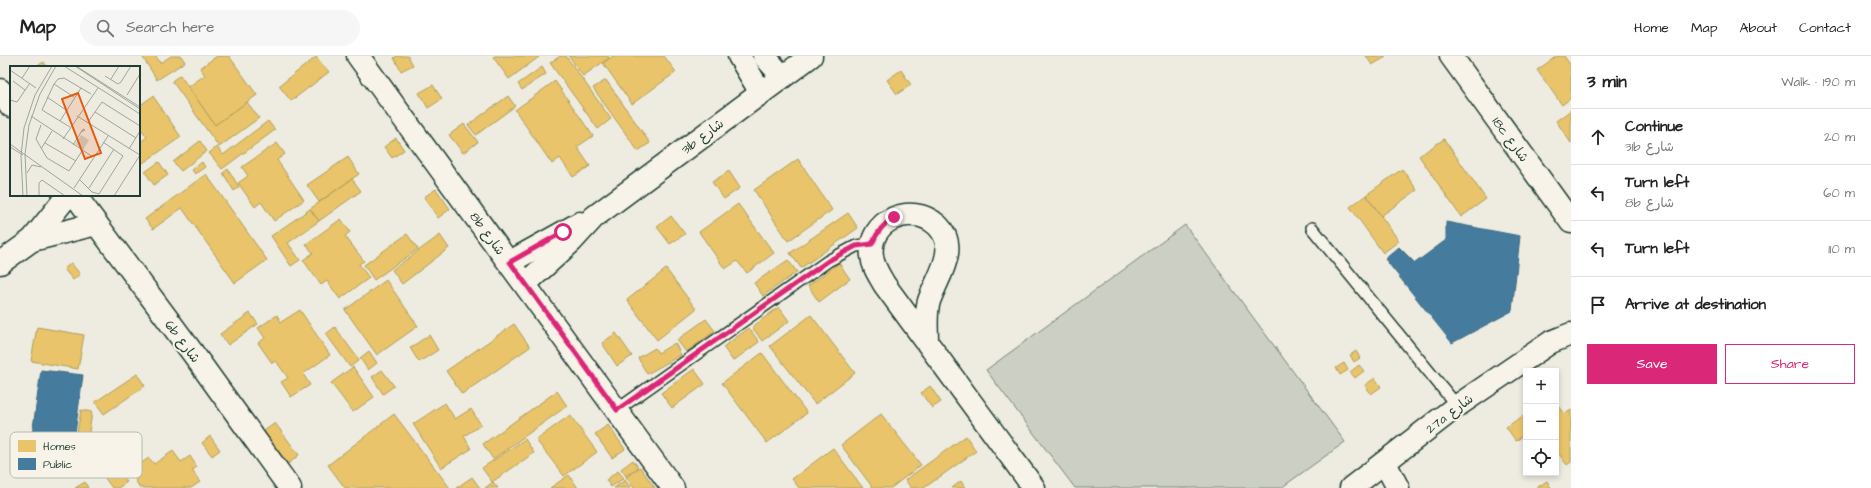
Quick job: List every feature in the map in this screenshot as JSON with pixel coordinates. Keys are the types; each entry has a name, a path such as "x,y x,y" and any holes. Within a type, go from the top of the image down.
{"street":[{"name":"8b شارع","path":"358,56 510,262 673,488"},
{"path":"738,56 760,92"},
{"path":"764,56 782,76"},
{"name":"31b شارع","path":"526,284 572,242 594,217 760,92 811,56"},
{"name":"18c شارع","path":"1451,56 1571,222"},
{"path":"0,90 10,105"},
{"path":"0,264 32,240 67,196"},
{"name":"6b شارع","path":"76,196 192,352 286,487"},
{"path":"927,341 927,312 929,301 946,263 948,248 945,236 938,226 929,219 918,214 906,214 894,217 884,224 877,233 872,244 874,266 879,275 927,341 1034,488"},
{"name":"31b شارع","path":"510,262 570,228 594,217"},
{"path":"32,240 96,224"},
{"name":"27a شارع","path":"1551,342 1571,320"},
{"name":"27a شارع","path":"1358,486 1457,406 1551,342 1571,334"},
{"path":"1385,463 1398,488"}],"lane":[{"path":"1312,228 1457,406"},
{"path":"617,410 833,258 856,246 872,244"}],"shaded area":[{"path":"1185,225 1345,442 1281,488 1075,488 986,370"}],"building: Homes":[{"path":"142,56 156,56 160,63 171,56 181,56 185,62 157,80"},
{"path":"217,56 229,56 257,95 215,125 188,87 205,75 200,68"},
{"path":"397,56 408,56 413,65 401,71 394,58"},
{"path":"560,56 566,56 611,119 598,129 550,63"},
{"path":"569,56 608,56 609,58 583,76"},
{"path":"613,56 664,56 676,72 632,104 603,63"},
{"path":"1366,56 1385,56 1386,57 1372,65"},
{"path":"1557,56 1564,56 1571,66 1571,98 1562,105 1537,70"},
{"path":"316,57 329,72 291,101 279,86"},
{"path":"493,57 539,57 509,79"},
{"path":"44,62 46,66 37,66"},
{"path":"542,67 546,74 522,90 518,84"},
{"path":"901,70 911,85 897,94 887,80"},
{"path":"180,75 215,125 247,102 259,118 219,147 172,81"},
{"path":"606,80 650,143 638,151 593,88"},
{"path":"555,81 593,136 577,147 590,166 573,177 560,158 552,164 515,110"},
{"path":"433,85 442,99 428,108 419,93"},
{"path":"153,96 181,137 143,163 140,159 140,142 147,137 140,127 140,105"},
{"path":"508,96 515,106 476,135 468,125"},
{"path":"1571,110 1571,143 1556,121"},
{"path":"268,121 275,130 222,169 209,153 217,147 223,155"},
{"path":"464,124 478,142 463,153 449,135"},
{"path":"396,138 404,150 392,158 384,147"},
{"path":"1444,139 1486,199 1461,217 1419,156"},
{"path":"200,141 207,151 181,171 173,162"},
{"path":"277,143 285,154 277,160 304,200 274,221 261,202 255,207 238,183 248,176 242,167"},
{"path":"348,157 359,174 319,202 307,185"},
{"path":"798,159 832,210 788,241 754,190"},
{"path":"159,162 168,175 154,185 145,172"},
{"path":"202,162 205,167 195,174 192,170"},
{"path":"228,169 239,187 234,191 223,173"},
{"path":"1402,169 1417,190 1381,216 1366,195"},
{"path":"729,171 740,188 724,199 712,182"},
{"path":"206,174 267,260 235,283 182,208 153,229 145,219"},
{"path":"352,179 361,191 319,221 310,209"},
{"path":"436,189 450,209 438,218 424,197"},
{"path":"1366,195 1399,241 1383,253 1350,207"},
{"path":"738,204 774,253 747,273 737,261 725,269 699,232"},
{"path":"310,209 319,221 288,243 300,260 291,266 271,236"},
{"path":"848,213 858,228 801,268 790,253"},
{"path":"671,216 685,234 670,244 657,227"},
{"path":"341,219 350,232 345,236 364,261 359,264 369,278 340,299 327,281 321,285 303,260 313,253 306,244"},
{"path":"407,234 418,249 374,280 364,265"},
{"path":"440,235 449,248 402,284 392,270"},
{"path":"788,260 797,272 763,296 754,283"},
{"path":"71,263 80,274 73,280 64,269"},
{"path":"839,263 850,279 819,302 808,286"},
{"path":"666,269 696,309 657,340 627,300"},
{"path":"386,280 418,326 377,355 345,310"},
{"path":"779,307 789,321 762,341 752,327"},
{"path":"300,310 330,355 303,374 310,385 291,397 281,382 288,378 276,361 272,363 258,343 265,338 258,328 277,315 281,322"},
{"path":"250,313 258,324 228,345 220,334"},
{"path":"811,315 855,373 815,404 770,346"},
{"path":"706,319 715,331 686,352 677,340"},
{"path":"514,324 530,347 462,394 446,371"},
{"path":"37,327 84,335 78,369 31,361"},
{"path":"335,327 359,360 350,367 326,334"},
{"path":"749,328 759,342 733,361 723,347"},
{"path":"616,333 632,356 617,366 602,343"},
{"path":"429,335 438,350 419,362 410,348"},
{"path":"675,343 681,355 647,374 638,358 655,348 658,353"},
{"path":"369,351 377,363 368,370 360,358"},
{"path":"1356,351 1360,358 1354,362 1350,355"},
{"path":"762,353 807,413 767,443 722,383"},
{"path":"1344,363 1348,370 1340,375 1336,368"},
{"path":"1359,365 1364,371 1355,378 1350,372"},
{"path":"353,367 374,397 353,412 331,383"},
{"path":"694,369 705,384 672,408 661,393"},
{"path":"382,370 394,386 383,394 372,377"},
{"path":"137,374 145,386 104,414 95,402"},
{"path":"1375,378 1381,387 1371,394 1365,385"},
{"path":"930,386 941,402 932,408 921,393"},
{"path":"557,391 567,406 493,459 483,444"},
{"path":"445,403 455,419 471,409 481,425 464,436 471,449 441,468 413,424"},
{"path":"1559,406 1565,414 1571,410 1571,462 1567,465 1559,454"},
{"path":"81,410 92,412 89,432 77,432"},
{"path":"394,414 450,488 345,488 328,465"},
{"path":"881,414 921,465 891,488 873,488 841,445"},
{"path":"570,415 597,452 564,476 536,440"},
{"path":"1523,416 1523,436 1516,441 1506,427"},
{"path":"275,423 299,455 288,464 264,431"},
{"path":"608,425 625,449 612,458 595,434"},
{"path":"210,436 220,450 212,456 202,443"},
{"path":"966,436 976,451 924,488 911,488 905,480"},
{"path":"525,439 534,453 492,482 482,468"},
{"path":"833,448 863,488 799,488 792,479"},
{"path":"173,451 181,462 190,456 197,467 192,470 200,482 191,488 140,488 135,480 137,478 142,478 142,462 149,458 154,464"},
{"path":"633,460 638,467 626,476 621,469"},
{"path":"640,467 655,488 634,488 626,477"},
{"path":"618,471 624,478 611,487 606,480"},
{"path":"569,475 578,488 550,488"},
{"path":"472,477 480,488 456,488"},
{"path":"105,478 124,478 127,482 118,488 112,488"},
{"path":"625,480 631,488 614,488"},
{"path":"961,481 965,488 952,488"},
{"path":"1547,481 1551,488 1536,488"},
{"path":"85,482 88,488 75,488"},
{"path":"493,482 498,488 485,488"}],"building: Public":[{"path":"1446,222 1520,236 1512,311 1452,343 1385,259 1399,247 1415,263 1446,240"},
{"path":"41,370 83,375 75,432 32,432"}],"route":[{"path":"563,232 510,262 617,410 828,261 856,246 872,244 877,233 884,224 894,217"}]}
